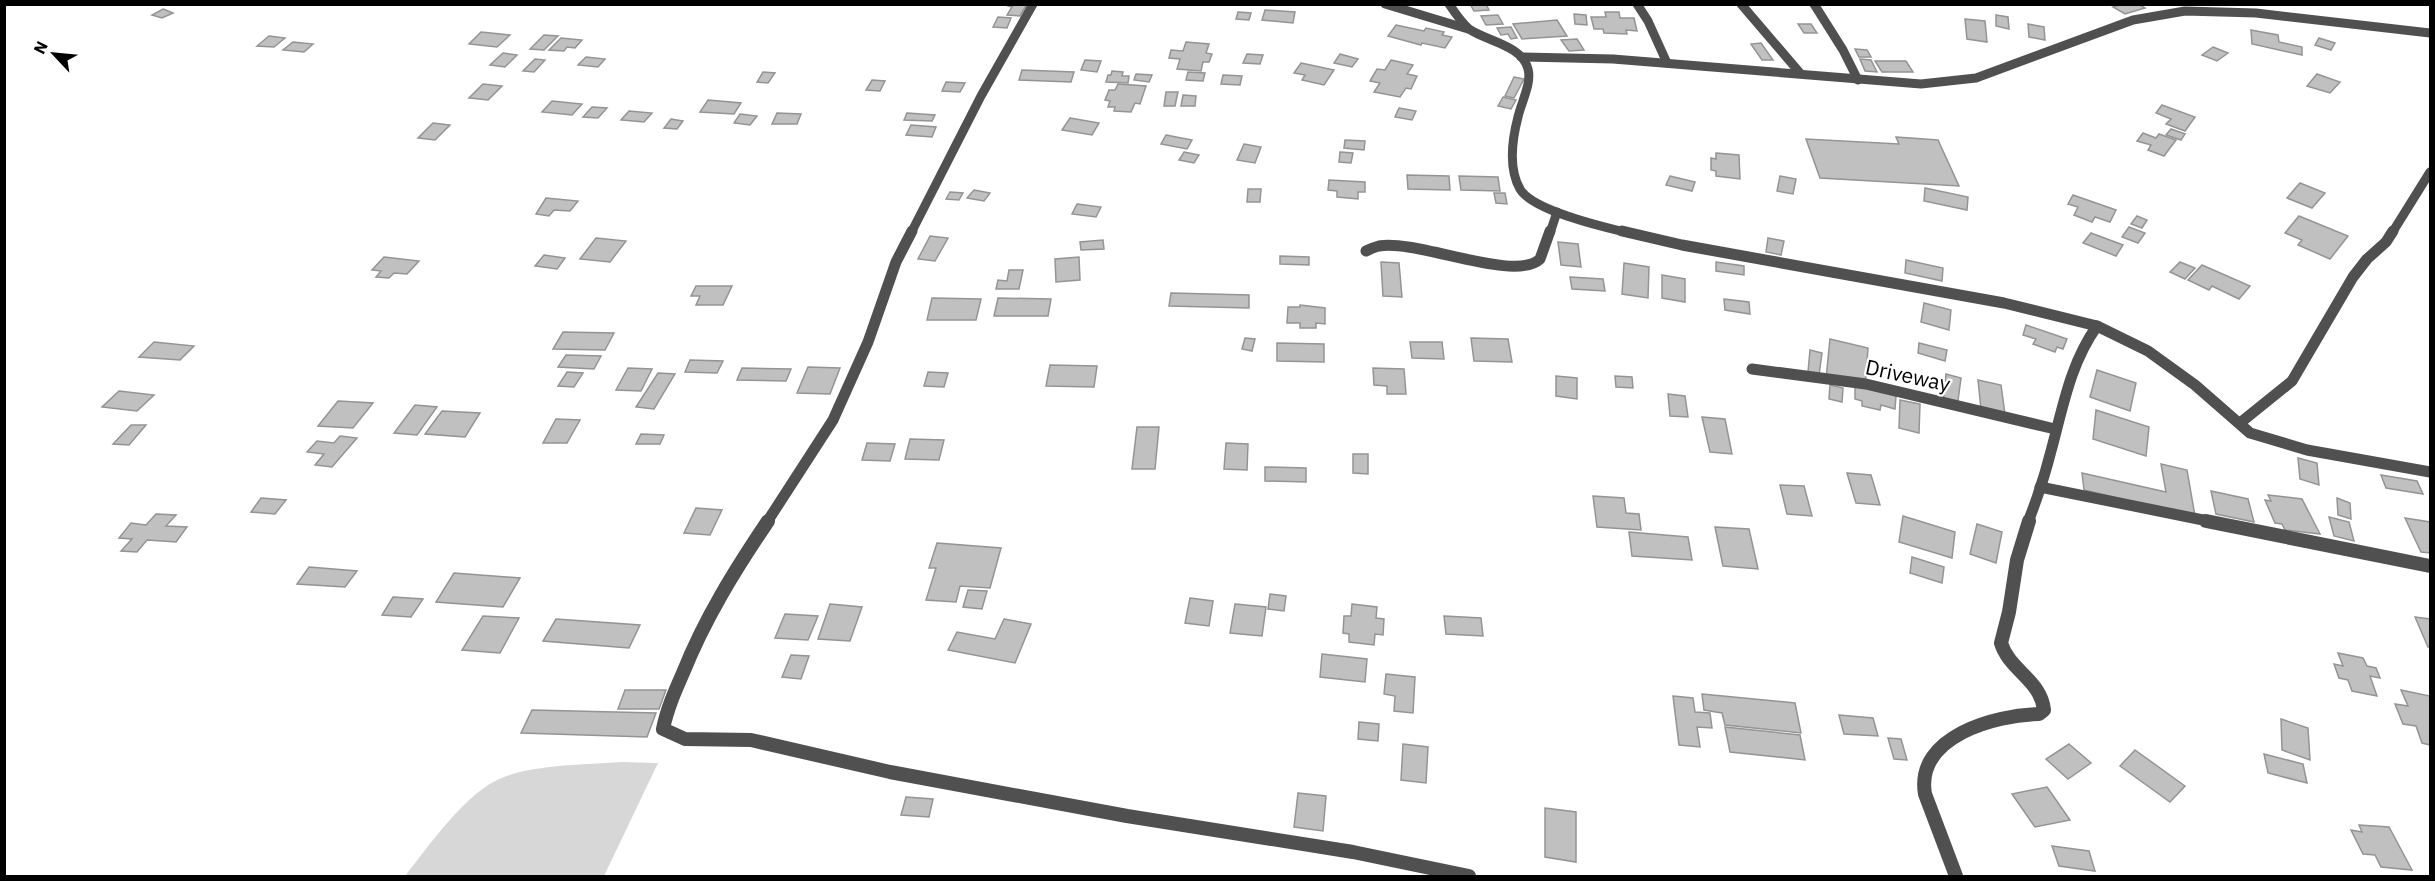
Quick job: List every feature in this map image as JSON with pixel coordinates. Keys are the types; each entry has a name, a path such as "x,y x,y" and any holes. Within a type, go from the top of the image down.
{"street":[{"path":"1033,4 981,96 896,262 868,342 833,420 721,592 690,655 666,713 663,729 685,739 751,740 890,772 1127,816 1353,852 1469,876"},
{"path":"1385,4 1469,29 1521,57 1613,58 1921,84 1976,78 2133,20 2185,11 2276,15 2430,33"},
{"path":"1449,4 1469,29"},
{"path":"1637,4 1648,21 1667,63"},
{"path":"1741,4 1784,52 1800,74"},
{"path":"1814,4 1843,50 1858,80"},
{"path":"1521,57 1530,72 1513,130 1514,174 1521,191 1531,200 1557,212 1593,225 1682,245 1945,291 2097,326 2148,351 2195,385 2250,433 2287,445 2430,472"},
{"path":"2240,423 2292,381 2353,277 2367,259 2386,242 2430,172"},
{"path":"1366,251 1374,246 1395,246 1510,266 1535,264 1542,258 1549,228 1557,212"},
{"path":"1956,876 1928,803 1923,776 1929,761 1942,747 1972,726 2003,717 2039,714 2044,710 2038,691 2008,656 2001,642 2019,552 2047,466 2074,362 2085,340 2097,326"},
{"name":"Driveway","path":"1752,369 1788,371 1900,392 2055,429"},
{"path":"2040,487 2430,566"}],"shaded area":[{"path":"622,762 658,763 604,876 405,876 450,820 476,794 490,784 504,777 532,770"}],"building":[{"path":"1009,4 1027,4 1020,16 1007,15 1012,7 1008,6"},
{"path":"1470,4 1486,4 1489,10 1474,11"},
{"path":"2138,4 2145,8 2125,14 2113,7"},
{"path":"163,9 173,13 162,18 152,15"},
{"path":"1265,10 1295,12 1293,23 1262,20"},
{"path":"1238,12 1251,13 1249,20 1236,19"},
{"path":"1605,12 1619,12 1620,18 1634,18 1637,31 1626,30 1627,34 1604,33 1603,29 1594,29 1591,17 1606,17"},
{"path":"1574,14 1586,15 1587,25 1575,24"},
{"path":"1498,15 1503,24 1486,25 1481,16"},
{"path":"1996,15 2008,17 2009,29 1996,26"},
{"path":"998,17 1011,18 1007,28 993,27"},
{"path":"1965,19 1985,21 1987,42 1967,39"},
{"path":"1557,20 1567,36 1522,39 1513,24"},
{"path":"1798,24 1811,24 1817,33 1804,33"},
{"path":"2028,24 2044,27 2045,40 2029,37"},
{"path":"1396,25 1424,31 1426,28 1444,32 1442,35 1452,37 1445,48 1422,43 1421,45 1388,36"},
{"path":"1511,27 1517,38 1511,39 1508,34 1501,35 1497,28"},
{"path":"2251,30 2278,35 2279,42 2302,47 2302,55 2252,44"},
{"path":"481,32 510,35 497,47 469,44"},
{"path":"544,35 558,36 544,50 530,49"},
{"path":"269,36 285,38 274,47 257,46"},
{"path":"561,38 582,40 575,48 567,47 564,51 549,50"},
{"path":"2319,38 2335,43 2331,50 2315,45"},
{"path":"1577,39 1584,50 1569,51 1561,40"},
{"path":"293,42 313,44 304,52 283,50"},
{"path":"1186,42 1209,44 1206,53 1212,54 1209,62 1203,62 1201,71 1177,69 1180,59 1169,58 1171,50 1183,51"},
{"path":"1761,43 1773,60 1762,60 1751,44"},
{"path":"2213,47 2228,53 2217,61 2202,55"},
{"path":"1855,49 1867,50 1871,57 1859,57"},
{"path":"503,53 517,55 505,67 490,65"},
{"path":"1247,54 1263,55 1260,64 1243,63"},
{"path":"1340,54 1358,59 1352,67 1334,63"},
{"path":"586,57 605,59 598,67 578,65"},
{"path":"535,59 545,60 534,72 523,71"},
{"path":"1860,59 1871,60 1877,72 1865,71"},
{"path":"1085,60 1101,61 1097,72 1081,70"},
{"path":"1391,60 1413,65 1407,74 1417,76 1411,89 1406,88 1400,97 1374,92 1380,83 1370,81 1377,69 1385,70"},
{"path":"1875,61 1906,61 1913,72 1882,72"},
{"path":"1301,63 1334,70 1324,85 1302,80 1305,75 1294,73"},
{"path":"1022,70 1074,72 1071,82 1019,80"},
{"path":"1112,71 1123,72 1122,76 1129,76 1128,83 1106,82"},
{"path":"763,72 775,73 768,83 757,82"},
{"path":"1188,72 1205,73 1203,81 1186,80"},
{"path":"1136,74 1152,75 1149,82 1134,80"},
{"path":"2317,74 2340,82 2330,93 2307,86"},
{"path":"1223,75 1242,76 1240,85 1221,84"},
{"path":"1514,77 1524,79 1514,98 1505,96"},
{"path":"872,80 885,81 880,91 866,90"},
{"path":"946,82 965,83 960,92 942,91"},
{"path":"483,84 502,86 488,100 469,98"},
{"path":"1118,84 1146,86 1140,104 1135,103 1131,112 1114,111 1115,107 1108,107 1110,101 1105,100 1109,90 1115,90"},
{"path":"1166,92 1178,92 1175,106 1164,106"},
{"path":"1183,95 1196,96 1195,106 1181,106"},
{"path":"1503,97 1516,100 1511,109 1498,106"},
{"path":"708,100 741,103 734,114 700,112"},
{"path":"552,101 582,104 572,115 542,112"},
{"path":"2162,105 2195,117 2185,131 2166,124 2171,119 2156,113"},
{"path":"592,107 607,108 598,118 583,117"},
{"path":"1399,108 1416,111 1412,120 1395,117"},
{"path":"629,111 652,113 644,122 621,120"},
{"path":"777,113 801,114 797,124 772,124"},
{"path":"907,113 935,115 932,121 904,120"},
{"path":"740,114 757,116 750,125 734,123"},
{"path":"1070,118 1099,123 1092,135 1062,130"},
{"path":"671,119 683,121 677,129 664,128"},
{"path":"433,123 450,125 435,140 418,138"},
{"path":"911,125 936,127 932,137 906,135"},
{"path":"2171,129 2185,134 2181,140 2166,135"},
{"path":"2143,133 2156,138 2159,134 2176,140 2164,156 2148,150 2151,145 2137,141"},
{"path":"1166,135 1192,140 1187,149 1161,144"},
{"path":"1896,137 1938,140 1959,186 1820,178 1806,139 1899,144"},
{"path":"1345,140 1365,141 1364,150 1344,148"},
{"path":"1244,144 1261,147 1255,163 1237,160"},
{"path":"1184,152 1199,155 1194,163 1179,160"},
{"path":"1340,152 1353,153 1351,163 1339,162"},
{"path":"1716,153 1739,155 1740,179 1716,176 1716,171 1711,170 1711,158 1716,159"},
{"path":"1407,175 1449,176 1450,190 1408,189"},
{"path":"1459,176 1498,177 1500,191 1461,190"},
{"path":"1670,176 1695,182 1692,191 1666,185"},
{"path":"1780,176 1796,179 1793,194 1777,191"},
{"path":"1329,180 1365,182 1365,192 1358,192 1358,199 1337,197 1337,191 1328,190"},
{"path":"2300,183 2325,193 2312,208 2287,198"},
{"path":"1925,188 1968,197 1967,210 1924,201"},
{"path":"1248,189 1261,189 1260,202 1247,202"},
{"path":"974,190 990,193 984,201 967,198"},
{"path":"950,192 963,193 959,200 946,199"},
{"path":"1494,193 1505,193 1507,204 1496,203"},
{"path":"2073,195 2116,210 2110,222 2095,217 2092,222 2074,215 2078,207 2068,204"},
{"path":"546,198 578,201 570,211 554,210 549,216 536,214"},
{"path":"1077,204 1101,207 1096,217 1072,214"},
{"path":"2137,216 2147,220 2142,228 2131,224"},
{"path":"2299,216 2348,236 2330,259 2298,245 2302,240 2285,233"},
{"path":"2129,227 2145,233 2138,243 2122,237"},
{"path":"2091,233 2123,245 2116,256 2083,243"},
{"path":"930,236 948,238 935,261 918,259"},
{"path":"596,238 626,241 610,262 580,259"},
{"path":"1768,238 1784,241 1781,255 1766,252"},
{"path":"1103,240 1104,249 1081,250 1080,242"},
{"path":"1558,242 1578,244 1581,267 1561,265"},
{"path":"544,255 565,258 557,269 535,266"},
{"path":"1280,256 1309,257 1309,265 1280,264"},
{"path":"384,257 419,261 407,274 394,273 389,278 376,277 381,271 372,270"},
{"path":"1079,257 1080,280 1056,282 1055,259"},
{"path":"1906,260 1943,268 1942,281 1905,273"},
{"path":"1381,262 1399,263 1402,297 1383,296"},
{"path":"1716,262 1744,266 1744,275 1716,271"},
{"path":"2180,262 2195,268 2185,279 2170,272"},
{"path":"1624,263 1649,267 1648,298 1622,294"},
{"path":"2202,265 2250,286 2239,299 2212,286 2209,290 2188,280"},
{"path":"1009,270 1023,270 1019,289 996,289 998,280 1007,281"},
{"path":"1662,275 1685,279 1685,302 1662,298"},
{"path":"1570,277 1603,279 1605,291 1572,289"},
{"path":"696,286 732,286 723,305 696,305 700,296 691,296"},
{"path":"1171,293 1249,295 1249,308 1169,306"},
{"path":"932,298 981,299 976,320 927,320"},
{"path":"998,298 1051,299 1048,316 994,316"},
{"path":"1724,299 1749,302 1750,314 1725,310"},
{"path":"1924,303 1951,310 1949,330 1921,322"},
{"path":"1300,305 1325,308 1325,324 1316,323 1316,328 1300,328 1300,323 1287,323 1288,307 1300,307"},
{"path":"2026,325 2067,339 2063,349 2057,347 2055,352 2033,344 2036,339 2023,335"},
{"path":"563,332 614,333 605,350 553,349"},
{"path":"1245,338 1255,339 1252,351 1242,349"},
{"path":"1471,338 1508,339 1512,362 1474,361"},
{"path":"1830,339 1868,348 1865,388 1826,379"},
{"path":"154,342 194,346 180,360 139,357"},
{"path":"1410,342 1442,342 1444,359 1412,358"},
{"path":"1277,343 1324,344 1324,362 1277,361"},
{"path":"1919,343 1947,350 1945,361 1918,353"},
{"path":"1810,350 1822,353 1819,375 1808,372"},
{"path":"566,355 601,356 594,369 558,367"},
{"path":"690,360 723,361 717,373 685,372"},
{"path":"1050,365 1097,366 1094,387 1046,386"},
{"path":"808,367 840,368 830,394 797,393"},
{"path":"628,368 652,369 641,391 616,390"},
{"path":"742,368 791,369 786,381 737,380"},
{"path":"1373,368 1404,369 1406,394 1387,394 1387,386 1374,385"},
{"path":"2097,370 2136,383 2130,411 2090,397"},
{"path":"567,372 583,373 574,387 558,386"},
{"path":"928,372 948,373 944,387 924,386"},
{"path":"658,373 675,374 654,409 636,407"},
{"path":"1946,374 1961,378 1957,408 1943,404"},
{"path":"1556,376 1577,378 1577,399 1556,396"},
{"path":"1615,376 1632,377 1633,388 1616,387"},
{"path":"1978,380 2001,385 2005,414 1981,409"},
{"path":"1830,385 1843,388 1842,402 1829,399"},
{"path":"1855,386 1896,396 1895,409 1881,405 1880,410 1862,406 1862,401 1855,399"},
{"path":"119,391 154,395 137,411 102,407"},
{"path":"1668,394 1685,396 1688,417 1670,416"},
{"path":"1900,400 1920,404 1919,433 1899,428"},
{"path":"338,401 373,403 353,428 318,426"},
{"path":"415,405 437,407 417,435 394,433"},
{"path":"2096,410 2149,427 2146,456 2093,439"},
{"path":"442,411 480,413 465,437 425,434"},
{"path":"1702,417 1725,419 1732,454 1710,452"},
{"path":"556,419 580,420 567,443 543,443"},
{"path":"131,425 146,425 129,445 113,444"},
{"path":"1137,427 1159,427 1155,469 1132,469"},
{"path":"641,434 664,435 660,444 636,444"},
{"path":"340,436 357,438 332,467 315,465 324,454 307,452 317,441 334,443"},
{"path":"910,439 944,440 939,460 905,459"},
{"path":"867,443 895,444 890,461 862,460"},
{"path":"1226,443 1248,444 1247,470 1224,469"},
{"path":"1353,454 1368,454 1368,474 1353,473"},
{"path":"2298,458 2317,463 2319,485 2300,479"},
{"path":"2161,464 2187,470 2195,516 2084,490 2082,473 2166,492"},
{"path":"1265,467 1306,468 1306,482 1265,481"},
{"path":"1847,473 1871,475 1880,505 1856,503"},
{"path":"2381,475 2417,481 2423,494 2386,488"},
{"path":"1780,485 1804,486 1812,516 1787,514"},
{"path":"2211,491 2248,499 2254,522 2216,514"},
{"path":"2268,495 2302,499 2320,534 2285,530 2282,524 2275,523 2265,500 2271,501"},
{"path":"1593,496 1624,498 1626,513 1639,514 1641,530 1597,527"},
{"path":"261,498 286,500 275,514 251,512"},
{"path":"2337,498 2350,503 2351,519 2338,515"},
{"path":"696,508 722,510 710,535 684,533"},
{"path":"156,514 176,515 166,526 187,527 176,542 147,540 137,552 121,551 132,539 119,538 131,523 146,525"},
{"path":"1903,516 1955,532 1952,558 1899,542"},
{"path":"2329,517 2349,522 2354,541 2334,536"},
{"path":"2405,518 2430,522 2430,553 2421,552"},
{"path":"1977,524 2002,532 1996,563 1970,554"},
{"path":"1715,527 1749,529 1758,569 1723,566"},
{"path":"1629,532 1688,537 1692,560 1632,556"},
{"path":"937,543 1001,548 990,588 960,586 956,602 926,600 936,568 929,568"},
{"path":"1912,557 1944,567 1942,583 1910,573"},
{"path":"309,567 357,571 345,587 297,584"},
{"path":"454,573 520,578 503,607 436,602"},
{"path":"968,590 987,591 982,609 963,607"},
{"path":"1270,594 1286,596 1284,611 1268,609"},
{"path":"393,597 423,599 411,617 382,615"},
{"path":"1190,598 1213,601 1209,626 1185,623"},
{"path":"830,604 862,607 850,641 818,639"},
{"path":"1235,604 1266,607 1262,636 1230,633"},
{"path":"1352,604 1377,607 1376,618 1384,619 1383,635 1375,634 1374,645 1349,642 1349,634 1343,633 1344,616 1351,616"},
{"path":"785,614 818,616 808,640 775,638"},
{"path":"483,616 519,618 500,653 462,650"},
{"path":"1444,616 1481,618 1483,636 1446,634"},
{"path":"2415,617 2430,619 2430,647 2428,647"},
{"path":"556,619 640,625 629,648 543,641"},
{"path":"1004,619 1031,624 1015,663 948,650 957,632 995,639"},
{"path":"2338,653 2363,658 2367,666 2376,668 2380,678 2370,676 2377,696 2352,691 2348,680 2339,678 2334,664 2343,666"},
{"path":"1322,654 1367,659 1365,682 1320,677"},
{"path":"791,655 809,656 801,679 782,677"},
{"path":"1386,674 1415,677 1413,713 1394,711 1395,696 1384,694"},
{"path":"625,690 666,690 659,709 618,709"},
{"path":"2401,690 2430,696 2430,745 2422,743 2416,726 2403,724 2395,704 2408,706"},
{"path":"1702,694 1795,703 1801,733 1725,725 1722,713 1704,710"},
{"path":"1673,696 1693,698 1695,712 1710,713 1712,728 1697,727 1700,747 1679,745"},
{"path":"532,710 656,713 647,737 521,733"},
{"path":"1839,715 1873,718 1878,736 1844,734"},
{"path":"2281,719 2308,728 2310,760 2282,750"},
{"path":"1359,722 1379,724 1378,741 1358,739"},
{"path":"1725,727 1800,735 1805,760 1730,752"},
{"path":"1888,738 1901,739 1907,760 1894,759"},
{"path":"1403,744 1428,747 1426,783 1401,780"},
{"path":"2069,744 2091,763 2068,779 2046,759"},
{"path":"2135,750 2185,786 2170,802 2120,766"},
{"path":"2264,754 2303,764 2307,783 2268,773"},
{"path":"2047,787 2070,820 2035,827 2012,794"},
{"path":"1298,793 1326,796 1323,831 1294,827"},
{"path":"906,797 933,799 929,817 901,815"},
{"path":"1545,808 1576,812 1576,862 1545,857"},
{"path":"2359,825 2389,827 2412,870 2381,867 2375,855 2363,854 2351,830 2362,832"},
{"path":"2052,846 2089,851 2095,871 2059,866"}]}
